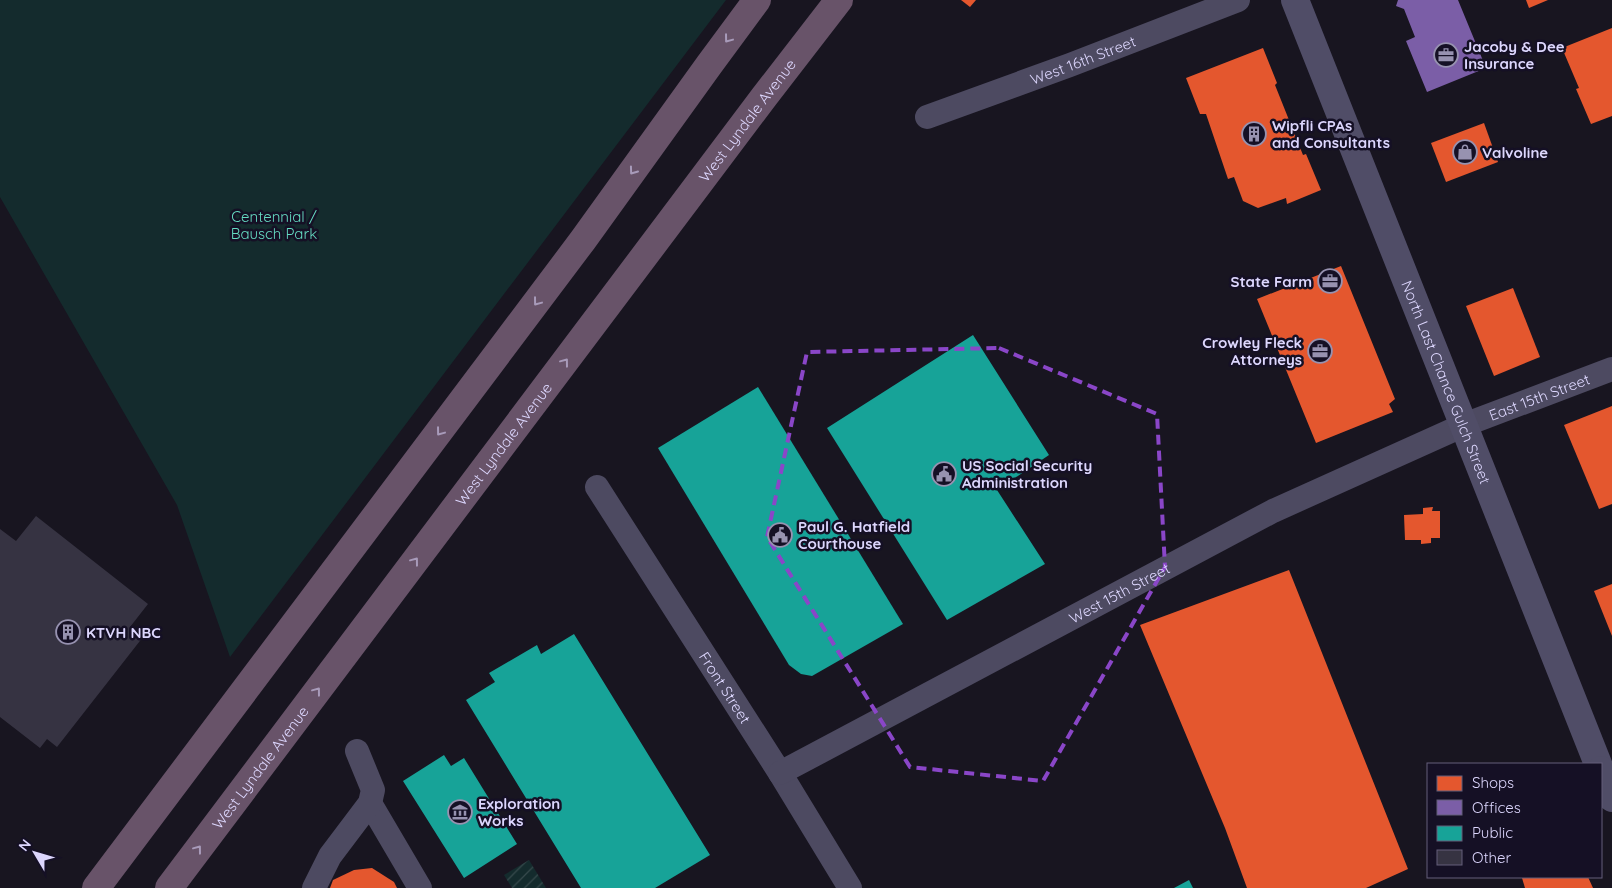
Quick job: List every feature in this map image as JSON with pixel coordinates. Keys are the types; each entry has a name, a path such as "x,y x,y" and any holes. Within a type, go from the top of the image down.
{"highway":[{"path":"96,888 578,248 757,0"},
{"name":"West Lyndale Avenue","path":"169,888 752,112 839,0"}],"main road":[{"name":"North Last Chance Gulch Street","path":"1295,0 1598,763"},
{"path":"1602,773 1612,798"}],"street":[{"name":"West 16th Street","path":"927,117 1070,65 1238,0"},
{"name":"East 15th Street","path":"1464,425 1612,369"},
{"name":"West 15th Street","path":"780,773 1273,511 1464,425"},
{"name":"Front Street","path":"597,488 780,773 850,888"},
{"path":"314,888 330,856 370,803 373,790 357,751"},
{"path":"370,803 420,888"}],"highlighted area":[{"path":"999,348 1157,414 1165,567 1043,781 910,767 767,537 807,352"}],"green space":[{"name":"Centennial / Bausch Park","path":"0,0 726,0 230,657 177,505 0,197"},
{"path":"529,860 546,888 512,888 504,875"}],"building: Shops":[{"path":"961,0 976,0 970,7"},
{"path":"1526,0 1548,0 1529,8"},
{"path":"1612,28 1612,116 1591,124 1576,89 1579,88 1562,48"},
{"name":"Wipfli CPAs and Consultants","path":"1263,48 1277,83 1275,85 1303,155 1306,154 1321,190 1287,204 1286,198 1258,208 1243,201 1234,177 1228,179 1206,114 1200,114 1186,78"},
{"name":"Valvoline","path":"1484,123 1498,162 1446,182 1431,143"},
{"path":"1341,266 1395,399 1389,404 1393,412 1316,443 1257,299"},
{"path":"1513,288 1540,357 1494,376 1466,306"},
{"path":"1612,406 1612,504 1599,509 1564,425"},
{"path":"1433,507 1432,511 1440,511 1440,538 1431,538 1431,543 1421,544 1421,540 1405,540 1404,515 1423,514 1423,508"},
{"path":"1289,570 1408,869 1366,888 1247,888 1225,828 1140,625"},
{"path":"1612,584 1612,636 1594,591"},
{"path":"372,868 394,882 397,888 330,888 333,880 354,870"},
{"path":"1522,878 1588,878 1593,888 1525,888"}],"building: Offices":[{"name":"Jacoby & Dee Insurance","path":"1398,0 1458,0 1486,68 1427,92 1406,41 1415,37 1404,9 1396,6"}],"building: Public":[{"path":"973,335 1049,455 997,490 1045,564 947,620 827,428"},
{"path":"758,387 903,624 812,676 801,674 789,665 658,448"},
{"path":"574,634 710,855 655,888 581,888 466,700 495,682 489,673 537,645 541,654"},
{"name":"Exploration Works","path":"444,755 451,766 464,758 517,844 464,878 403,781"},
{"path":"1189,880 1193,888 1174,888"}],"building: Other":[{"name":"KTVH NBC","path":"36,516 148,604 130,627 143,637 57,747 47,739 40,748 0,717 0,529 16,541"}],"place":[{"name":"Jacoby & Dee Insurance","path":"1446,55"},
{"name":"Wipfli CPAs and Consultants","path":"1254,134"},
{"name":"Valvoline","path":"1465,152"},
{"name":"State Farm","path":"1330,281"},
{"name":"Crowley Fleck Attorneys","path":"1320,351"},
{"name":"US Social Security Administration","path":"944,474"},
{"name":"Paul G. Hatfield Courthouse","path":"780,535"},
{"name":"KTVH NBC","path":"68,632"},
{"name":"Exploration Works","path":"460,812"}]}
